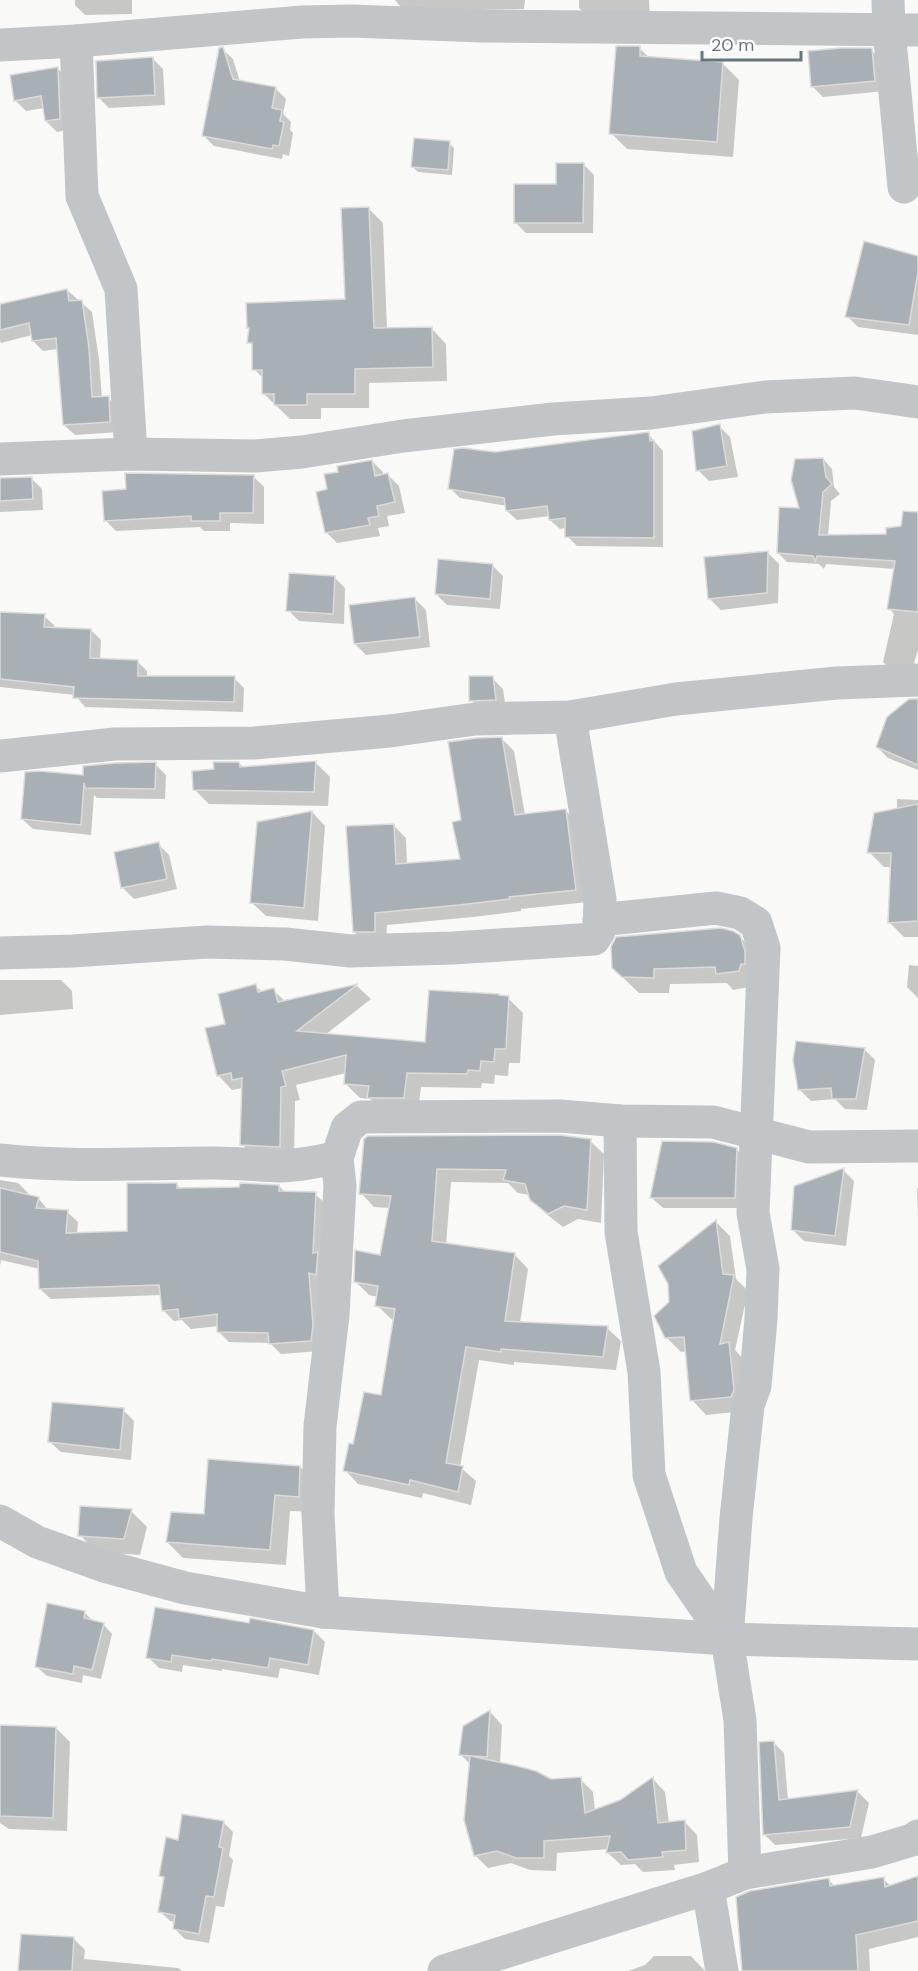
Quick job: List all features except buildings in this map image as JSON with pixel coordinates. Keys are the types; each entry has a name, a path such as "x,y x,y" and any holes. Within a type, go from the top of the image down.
{"street":[{"path":"0,45 76,41 301,11 352,21 480,26 898,20 904,186"},
{"path":"76,41 82,196 121,289 131,454"},
{"path":"0,459 131,454 255,456 302,452 403,436 542,421 651,413 765,397 855,393 918,402"},
{"path":"0,756 115,744 254,743 390,731 475,719 570,717 676,699 837,682 918,680"},
{"path":"0,953 73,951 207,942 285,944 351,951 555,943 594,939 599,932 600,899 570,717"},
{"path":"599,920 716,908 740,913 756,923 764,948 753,1213 762,1269 761,1319 755,1386 748,1405 738,1495 727,1639 740,1720 745,1873"},
{"path":"323,1612 318,1514 320,1426 333,1316 340,1186 337,1158 347,1128 361,1117 560,1116 620,1121 713,1122 809,1147 918,1146"},
{"path":"620,1121 621,1232 644,1372 649,1475 681,1572 727,1639"},
{"path":"0,1160 36,1164 111,1165 216,1162 280,1166 337,1158"},
{"path":"0,1521 37,1542 104,1566 185,1588 323,1612 727,1639 918,1644"},
{"path":"444,1971 708,1888 745,1873 872,1852 912,1840 918,1836"},
{"path":"708,1888 722,1971"}]}
